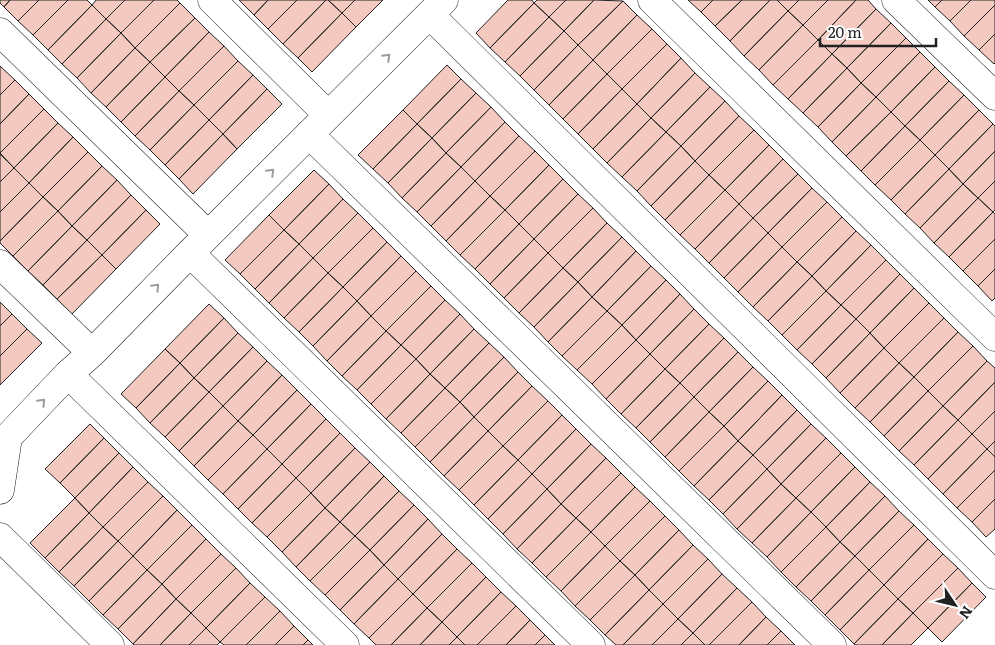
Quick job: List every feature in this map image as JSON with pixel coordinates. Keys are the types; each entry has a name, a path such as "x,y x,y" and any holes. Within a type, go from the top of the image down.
{"street":[{"path":"212,0 328,115"},
{"path":"652,0 995,337"},
{"path":"896,0 995,96"},
{"path":"0,490 4,433 92,353 437,7 995,575"},
{"path":"0,32 199,244 591,645"},
{"path":"309,134 832,645"},
{"path":"0,264 92,353"},
{"path":"68,374 346,645"},
{"path":"0,537 110,645"}],"building":[{"path":"0,0 10,0 4,7"},
{"path":"10,0 39,0 18,21 4,7"},
{"path":"39,0 68,0 33,35 18,21"},
{"path":"68,0 87,0 92,5 48,50 33,35"},
{"path":"96,0 125,0 106,19 92,5"},
{"path":"125,0 154,0 121,33 106,19"},
{"path":"154,0 177,0 180,3 135,48 121,33"},
{"path":"239,0 268,0 254,15"},
{"path":"268,0 297,0 268,29 254,15"},
{"path":"297,0 326,0 283,44 268,29"},
{"path":"326,0 342,13 298,58 283,44"},
{"path":"328,0 355,0 342,13"},
{"path":"355,0 383,0 356,27 342,13"},
{"path":"508,0 532,0 534,3 490,48 476,33"},
{"path":"537,0 566,0 549,17 534,3"},
{"path":"566,0 594,0 564,31 549,17"},
{"path":"594,0 623,1 578,45 564,31"},
{"path":"688,0 713,0 701,12"},
{"path":"713,0 742,0 715,26 701,12"},
{"path":"742,0 770,0 730,41 715,26"},
{"path":"770,0 777,0 788,11 744,56 730,41"},
{"path":"777,0 799,0 788,11"},
{"path":"799,0 828,0 803,25 788,11"},
{"path":"828,0 856,0 818,40 803,25"},
{"path":"856,0 868,0 876,9 832,54 818,40"},
{"path":"928,0 942,0 935,7"},
{"path":"942,0 971,0 950,21 935,7"},
{"path":"971,0 995,0 995,5 964,36 950,21"},
{"path":"623,1 637,15 593,60 578,45"},
{"path":"180,3 195,18 150,62 135,48"},
{"path":"534,3 549,17 505,62 490,48"},
{"path":"92,5 106,19 62,64 48,50"},
{"path":"995,5 995,34 979,50 964,36"},
{"path":"876,9 891,23 847,68 832,54"},
{"path":"788,11 803,25 759,70 744,56"},
{"path":"342,13 356,27 312,72 298,58"},
{"path":"637,15 652,29 607,74 593,60"},
{"path":"549,17 564,31 520,76 505,62"},
{"path":"195,18 209,32 165,77 150,62"},
{"path":"106,19 121,33 77,78 62,64"},
{"path":"891,23 906,38 861,83 847,68"},
{"path":"803,25 818,40 773,85 759,70"},
{"path":"652,29 667,44 622,89 607,74"},
{"path":"564,31 578,45 534,90 520,76"},
{"path":"209,32 224,46 179,91 165,77"},
{"path":"121,33 135,48 91,93 77,78"},
{"path":"995,34 995,63 994,64 979,50"},
{"path":"906,38 920,52 876,97 861,83"},
{"path":"818,40 832,54 788,99 773,85"},
{"path":"667,44 681,58 637,104 622,89"},
{"path":"578,45 593,60 549,105 534,90"},
{"path":"224,46 238,61 194,105 179,91"},
{"path":"135,48 150,62 106,107 91,93"},
{"path":"920,52 935,67 891,112 876,97"},
{"path":"832,54 847,68 803,113 788,99"},
{"path":"681,58 695,73 651,118 637,104"},
{"path":"593,60 607,74 563,119 549,105"},
{"path":"238,61 253,75 209,120 194,105"},
{"path":"150,62 165,77 121,122 106,107"},
{"path":"447,65 461,79 417,124 403,110"},
{"path":"0,66 15,80 0,95"},
{"path":"935,67 949,81 905,126 891,112"},
{"path":"847,68 861,83 818,127 803,113"},
{"path":"695,73 710,87 666,132 651,118"},
{"path":"607,74 622,89 578,134 563,119"},
{"path":"253,75 267,89 223,134 209,120"},
{"path":"165,77 179,91 135,136 121,122"},
{"path":"461,79 476,93 432,138 417,124"},
{"path":"15,80 29,94 0,124 0,95"},
{"path":"949,81 964,95 920,140 905,126"},
{"path":"861,83 876,97 832,142 818,127"},
{"path":"710,87 725,101 681,146 666,132"},
{"path":"267,89 282,104 237,149 223,134"},
{"path":"622,89 637,104 593,149 578,134"},
{"path":"179,91 194,105 150,150 135,136"},
{"path":"476,93 491,107 446,153 432,138"},
{"path":"29,94 44,109 0,153 0,124"},
{"path":"964,95 979,110 935,155 920,140"},
{"path":"876,97 891,112 846,156 832,142"},
{"path":"725,101 739,116 695,161 681,146"},
{"path":"637,104 651,118 607,163 593,149"},
{"path":"194,105 209,120 165,165 150,150"},
{"path":"491,107 505,122 461,167 446,153"},
{"path":"44,109 58,123 14,168 0,153"},
{"path":"403,110 417,124 373,169 358,155"},
{"path":"979,110 993,124 949,169 935,155"},
{"path":"891,112 905,126 861,171 846,156"},
{"path":"739,116 754,130 709,175 695,161"},
{"path":"651,118 666,132 622,177 607,163"},
{"path":"209,120 223,134 179,179 165,165"},
{"path":"505,122 519,136 475,181 461,167"},
{"path":"58,123 73,137 29,183 14,168"},
{"path":"417,124 432,138 388,183 373,169"},
{"path":"993,124 995,126 995,151 963,184 949,169"},
{"path":"905,126 920,140 875,185 861,171"},
{"path":"754,130 769,145 725,190 709,175"},
{"path":"666,132 681,146 637,191 622,177"},
{"path":"223,134 237,149 193,194 179,179"},
{"path":"519,136 535,151 490,196 475,181"},
{"path":"73,137 88,152 43,197 29,183"},
{"path":"432,138 446,153 402,198 388,183"},
{"path":"920,140 935,155 891,200 875,185"},
{"path":"769,145 783,159 739,204 725,190"},
{"path":"681,146 695,161 651,206 637,191"},
{"path":"535,151 549,165 505,210 490,196"},
{"path":"995,151 995,181 978,198 963,184"},
{"path":"88,152 102,166 58,211 43,197"},
{"path":"446,153 461,167 417,212 402,198"},
{"path":"0,154 14,168 0,182"},
{"path":"935,155 949,169 905,214 891,200"},
{"path":"783,159 798,174 753,218 739,204"},
{"path":"695,161 709,175 665,220 651,206"},
{"path":"549,165 563,179 519,224 505,210"},
{"path":"102,166 117,180 72,226 58,211"},
{"path":"461,167 475,181 431,226 417,212"},
{"path":"14,168 29,183 0,212 0,182"},
{"path":"949,169 963,184 920,228 905,214"},
{"path":"314,170 329,184 284,230 269,215"},
{"path":"798,174 812,188 768,233 753,218"},
{"path":"709,175 725,190 680,235 665,220"},
{"path":"563,179 578,194 534,239 519,224"},
{"path":"117,180 131,195 87,240 72,226"},
{"path":"475,181 490,196 446,241 431,226"},
{"path":"995,181 995,210 993,212 978,198"},
{"path":"29,183 43,197 0,241 0,212"},
{"path":"329,184 343,199 299,244 284,230"},
{"path":"963,184 978,198 934,243 920,228"},
{"path":"812,188 827,202 782,247 768,233"},
{"path":"725,190 739,204 695,249 680,235"},
{"path":"578,194 593,208 548,253 534,239"},
{"path":"131,195 146,210 102,255 87,240"},
{"path":"490,196 505,210 460,255 446,241"},
{"path":"43,197 58,211 13,256 0,241"},
{"path":"978,198 993,212 949,257 934,243"},
{"path":"343,199 358,213 313,258 299,244"},
{"path":"827,202 842,217 797,262 782,247"},
{"path":"739,204 753,218 709,263 695,249"},
{"path":"593,208 607,223 563,268 548,253"},
{"path":"146,210 160,224 116,269 102,255"},
{"path":"505,210 519,224 475,269 460,255"},
{"path":"58,211 72,226 28,271 13,256"},
{"path":"993,212 995,214 995,239 963,271 949,257"},
{"path":"358,213 373,228 328,273 313,258"},
{"path":"269,215 284,230 240,274 225,260"},
{"path":"842,217 856,231 812,276 797,262"},
{"path":"753,218 768,233 724,278 709,263"},
{"path":"607,223 622,237 578,282 563,268"},
{"path":"519,224 534,239 490,284 475,269"},
{"path":"72,226 87,240 43,285 28,271"},
{"path":"373,228 387,242 343,287 328,273"},
{"path":"284,230 299,244 255,289 240,274"},
{"path":"856,231 871,245 826,291 812,276"},
{"path":"768,233 782,247 738,292 724,278"},
{"path":"622,237 636,251 592,297 578,282"},
{"path":"534,239 548,253 504,298 490,284"},
{"path":"995,239 995,269 978,286 963,271"},
{"path":"87,240 102,255 57,299 43,285"},
{"path":"387,242 401,256 357,301 343,287"},
{"path":"299,244 313,258 269,303 255,289"},
{"path":"871,245 886,260 841,305 826,291"},
{"path":"782,247 797,262 753,307 738,292"},
{"path":"636,251 651,266 607,311 592,297"},
{"path":"548,253 563,268 519,313 504,298"},
{"path":"102,255 116,269 72,314 57,299"},
{"path":"401,256 416,271 371,316 357,301"},
{"path":"313,258 328,273 284,318 269,303"},
{"path":"886,260 900,274 856,319 841,305"},
{"path":"797,262 812,276 768,321 753,307"},
{"path":"651,266 666,280 622,325 607,311"},
{"path":"563,268 578,282 534,327 519,313"},
{"path":"995,269 995,298 992,301 978,286"},
{"path":"416,271 431,286 386,331 371,316"},
{"path":"328,273 343,287 299,332 284,318"},
{"path":"900,274 914,288 870,333 856,319"},
{"path":"812,276 826,291 782,335 768,321"},
{"path":"666,280 680,294 636,340 622,325"},
{"path":"578,282 592,297 548,342 534,327"},
{"path":"431,286 445,300 401,345 386,331"},
{"path":"343,287 357,301 313,346 299,332"},
{"path":"914,288 929,303 884,348 870,333"},
{"path":"826,291 841,305 797,350 782,335"},
{"path":"680,294 694,309 650,354 636,340"},
{"path":"592,297 607,311 562,356 548,342"},
{"path":"445,300 460,314 416,359 401,345"},
{"path":"357,301 371,316 327,361 313,346"},
{"path":"0,302 12,314 0,326"},
{"path":"929,303 944,318 899,363 884,348"},
{"path":"209,304 224,318 180,363 165,349"},
{"path":"841,305 856,319 812,364 797,350"},
{"path":"694,309 709,324 665,369 650,354"},
{"path":"607,311 622,325 577,370 562,356"},
{"path":"12,314 27,329 0,356 0,326"},
{"path":"460,314 474,329 430,374 416,359"},
{"path":"371,316 386,331 342,376 327,361"},
{"path":"224,318 238,333 194,378 180,363"},
{"path":"944,318 958,332 914,377 899,363"},
{"path":"856,319 870,333 826,378 812,364"},
{"path":"709,324 724,338 680,383 665,369"},
{"path":"622,325 636,340 592,384 577,370"},
{"path":"27,329 42,343 0,385 0,356"},
{"path":"474,329 489,343 445,388 430,374"},
{"path":"386,331 401,345 357,390 342,376"},
{"path":"958,332 973,346 928,391 914,377"},
{"path":"238,333 253,347 209,392 194,378"},
{"path":"870,333 884,348 840,393 826,378"},
{"path":"724,338 738,352 694,397 680,383"},
{"path":"636,340 650,354 606,399 592,384"},
{"path":"489,343 504,357 460,402 445,388"},
{"path":"401,345 416,359 371,404 357,390"},
{"path":"973,346 987,361 943,406 928,391"},
{"path":"253,347 267,361 223,406 209,392"},
{"path":"884,348 899,363 855,408 840,393"},
{"path":"165,349 180,363 136,408 121,394"},
{"path":"738,352 753,367 709,412 694,397"},
{"path":"650,354 665,369 621,414 606,399"},
{"path":"504,357 518,372 474,417 460,402"},
{"path":"416,359 430,374 386,419 371,404"},
{"path":"267,361 282,375 238,421 223,406"},
{"path":"987,361 995,368 995,382 958,420 943,406"},
{"path":"180,363 194,378 150,423 136,408"},
{"path":"899,363 914,377 870,422 855,408"},
{"path":"753,367 768,381 724,426 709,412"},
{"path":"665,369 680,383 636,428 621,414"},
{"path":"518,372 532,386 488,431 474,417"},
{"path":"430,374 445,388 401,433 386,419"},
{"path":"282,375 297,390 253,435 238,421"},
{"path":"914,377 928,391 884,436 870,422"},
{"path":"194,378 209,392 165,437 150,423"},
{"path":"768,381 782,395 738,441 724,426"},
{"path":"995,382 995,411 972,434 958,420"},
{"path":"680,383 694,397 650,442 636,428"},
{"path":"532,386 548,401 503,446 488,431"},
{"path":"445,388 460,402 415,447 401,433"},
{"path":"297,390 311,404 267,449 253,435"},
{"path":"928,391 943,406 899,451 884,436"},
{"path":"209,392 223,406 179,451 165,437"},
{"path":"782,395 797,410 753,455 738,441"},
{"path":"694,397 709,412 665,457 650,442"},
{"path":"548,401 562,415 518,460 503,446"},
{"path":"460,402 474,417 430,462 415,447"},
{"path":"311,404 326,419 282,464 267,449"},
{"path":"223,406 238,421 194,466 179,451"},
{"path":"943,406 958,420 914,465 899,451"},
{"path":"797,410 811,424 767,469 753,455"},
{"path":"995,411 995,441 987,449 972,434"},
{"path":"709,412 724,426 679,471 665,457"},
{"path":"562,415 576,429 532,474 518,460"},
{"path":"474,417 488,431 444,476 430,462"},
{"path":"326,419 340,433 296,478 282,464"},
{"path":"958,420 972,434 928,479 914,465"},
{"path":"238,421 253,435 208,480 194,466"},
{"path":"90,424 104,438 60,483 45,469"},
{"path":"811,424 826,438 781,484 767,469"},
{"path":"724,426 738,441 694,486 679,471"},
{"path":"576,429 591,444 547,489 532,474"},
{"path":"488,431 503,446 459,490 444,476"},
{"path":"340,433 355,448 311,493 296,478"},
{"path":"972,434 987,449 943,494 928,479"},
{"path":"253,435 267,449 223,494 208,480"},
{"path":"104,438 119,453 75,498 60,483"},
{"path":"826,438 841,453 796,498 781,484"},
{"path":"738,441 753,455 709,500 694,486"},
{"path":"995,441 995,457 987,449"},
{"path":"591,444 606,458 561,504 547,489"},
{"path":"503,446 518,460 474,505 459,490"},
{"path":"355,448 370,462 325,508 311,493"},
{"path":"267,449 282,464 238,509 223,494"},
{"path":"987,449 995,457 995,470 957,508 943,494"},
{"path":"119,453 133,467 89,513 75,498"},
{"path":"841,453 855,467 811,512 796,498"},
{"path":"753,455 767,469 723,514 709,500"},
{"path":"606,458 621,473 576,518 561,504"},
{"path":"518,460 532,474 488,519 474,505"},
{"path":"370,462 384,476 340,522 325,508"},
{"path":"282,464 296,478 252,523 238,509"},
{"path":"133,467 148,482 103,527 89,513"},
{"path":"855,467 870,482 826,527 811,512"},
{"path":"767,469 781,484 737,529 723,514"},
{"path":"995,470 995,499 972,522 957,508"},
{"path":"621,473 635,487 591,532 576,518"},
{"path":"532,474 547,489 503,534 488,519"},
{"path":"384,476 399,491 355,536 340,522"},
{"path":"296,478 311,493 267,537 252,523"},
{"path":"148,482 163,496 118,541 103,527"},
{"path":"870,482 885,496 840,542 826,527"},
{"path":"781,484 796,498 752,543 737,529"},
{"path":"635,487 650,501 605,546 591,532"},
{"path":"547,489 561,504 517,549 503,534"},
{"path":"399,491 414,505 370,550 355,536"},
{"path":"311,493 325,508 282,552 267,537"},
{"path":"163,496 177,510 133,556 118,541"},
{"path":"885,496 899,511 855,556 840,542"},
{"path":"75,498 89,513 45,558 30,543"},
{"path":"796,498 811,512 767,557 752,543"},
{"path":"995,499 995,529 986,537 972,522"},
{"path":"650,501 665,516 620,561 605,546"},
{"path":"561,504 576,518 532,563 517,549"},
{"path":"414,505 428,519 384,565 370,550"},
{"path":"325,508 340,522 296,567 282,552"},
{"path":"177,510 192,525 147,570 133,556"},
{"path":"899,511 914,525 869,570 855,556"},
{"path":"811,512 826,527 781,572 767,557"},
{"path":"89,513 103,527 59,572 45,558"},
{"path":"665,516 679,530 635,575 620,561"},
{"path":"576,518 591,532 546,577 532,563"},
{"path":"428,519 442,534 398,579 384,565"},
{"path":"340,522 355,536 310,581 296,567"},
{"path":"192,525 206,539 162,584 147,570"},
{"path":"914,525 928,539 884,585 869,570"},
{"path":"103,527 118,541 74,586 59,572"},
{"path":"826,527 840,542 796,587 781,572"},
{"path":"679,530 693,545 649,590 635,575"},
{"path":"591,532 605,546 561,591 546,577"},
{"path":"442,534 457,549 413,594 398,579"},
{"path":"355,536 370,550 325,595 310,581"},
{"path":"206,539 221,554 176,599 162,584"},
{"path":"928,539 943,554 898,599 884,585"},
{"path":"118,541 133,556 89,601 74,586"},
{"path":"840,542 855,556 811,601 796,587"},
{"path":"693,545 708,559 663,604 649,590"},
{"path":"605,546 620,561 575,606 561,591"},
{"path":"457,549 472,563 427,608 413,594"},
{"path":"370,550 384,565 340,610 325,595"},
{"path":"221,554 236,568 191,613 176,599"},
{"path":"943,554 958,568 913,613 898,599"},
{"path":"133,556 147,570 103,615 89,601"},
{"path":"855,556 869,570 825,615 811,601"},
{"path":"708,559 722,574 678,619 663,604"},
{"path":"620,561 635,575 590,620 575,606"},
{"path":"472,563 486,577 442,622 427,608"},
{"path":"384,565 398,579 354,624 340,610"},
{"path":"236,568 250,583 206,628 191,613"},
{"path":"958,568 972,583 928,628 913,613"},
{"path":"147,570 162,584 118,629 103,615"},
{"path":"869,570 884,585 840,630 825,615"},
{"path":"722,574 737,588 693,633 678,619"},
{"path":"635,575 649,590 605,635 590,620"},
{"path":"486,577 501,592 457,637 442,622"},
{"path":"398,579 413,594 369,638 354,624"},
{"path":"250,583 265,597 220,642 206,628"},
{"path":"972,583 986,597 942,642 928,628"},
{"path":"162,584 176,599 133,644 118,629"},
{"path":"884,585 898,599 854,644 840,630"},
{"path":"737,588 752,602 709,645 705,645 693,633"},
{"path":"649,590 663,604 623,645 616,645 605,635"},
{"path":"501,592 516,606 477,645 465,645 457,637"},
{"path":"413,594 427,608 391,645 376,645 369,638"},
{"path":"265,597 280,611 246,645 224,645 220,642"},
{"path":"176,599 191,613 160,645 134,645 133,644"},
{"path":"898,599 913,613 882,645 855,645 854,644"},
{"path":"752,602 766,617 739,645 709,645"},
{"path":"663,604 678,619 652,645 623,645"},
{"path":"516,606 530,620 506,645 477,645"},
{"path":"427,608 442,622 420,645 391,645"},
{"path":"280,611 294,626 275,645 246,645"},
{"path":"191,613 206,628 189,645 160,645"},
{"path":"913,613 928,628 911,645 882,645"},
{"path":"766,617 781,631 767,645 739,645"},
{"path":"678,619 693,633 681,645 652,645"},
{"path":"530,620 545,635 535,645 506,645"},
{"path":"442,622 457,637 449,645 420,645"},
{"path":"294,626 308,640 303,645 275,645"},
{"path":"206,628 220,642 217,645 189,645"},
{"path":"781,631 795,645 767,645"},
{"path":"693,633 705,645 681,645"},
{"path":"545,635 555,645 535,645"},
{"path":"457,637 465,645 449,645"},
{"path":"308,640 313,645 303,645"}]}
